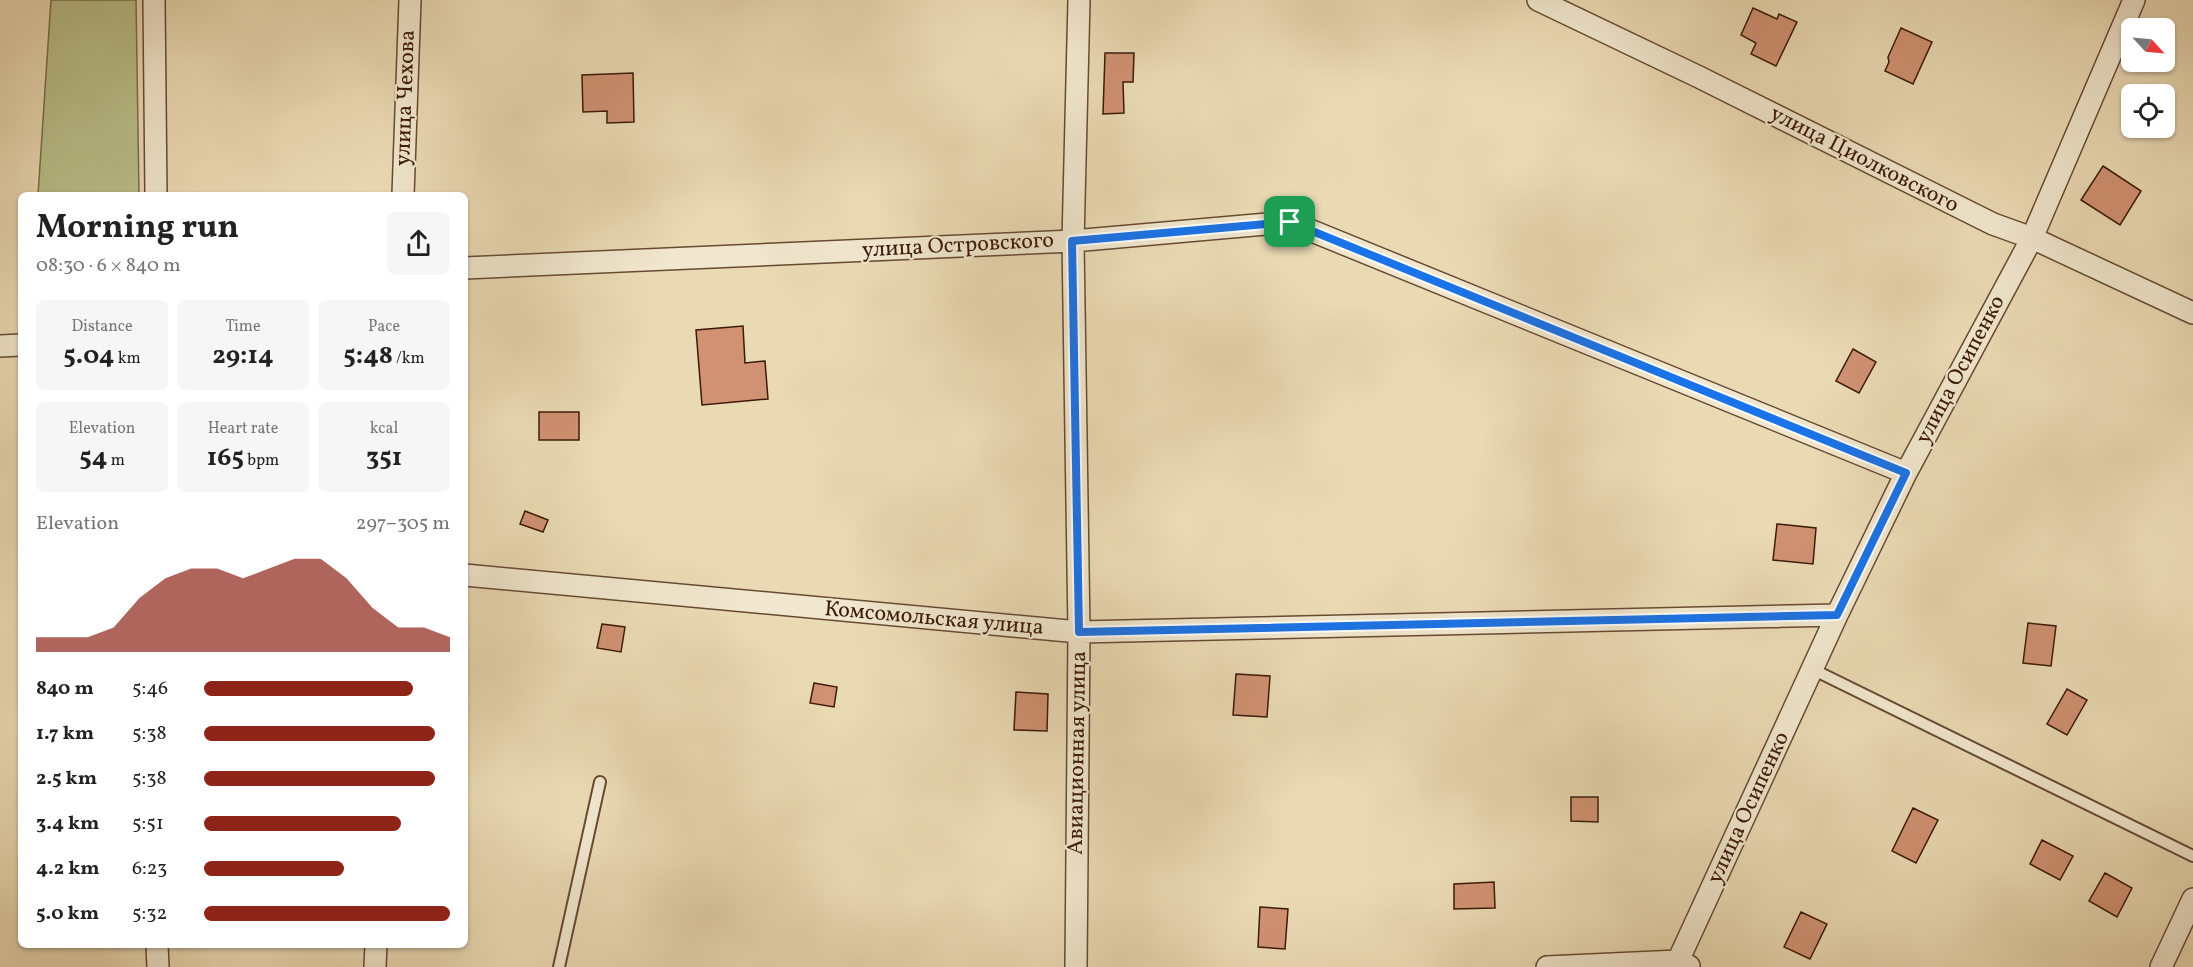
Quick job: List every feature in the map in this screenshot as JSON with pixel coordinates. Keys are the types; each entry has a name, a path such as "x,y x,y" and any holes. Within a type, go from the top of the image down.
{"street":[{"path":"154,0 156,192"},
{"name":"улица Чехова","path":"403,192 410,0"},
{"name":"Авиационная улица","path":"1076,967 1079,632 1072,241 1078,0"},
{"name":"улица Циолковского","path":"1538,0 1699,77 1993,224 2032,238 2193,313"},
{"name":"улица Осипенко","path":"1683,965 1837,615 1906,473 2032,238 2134,0"},
{"name":"улица Островского","path":"468,268 1072,241 1290,222 1906,473"},
{"path":"0,346 18,345"},
{"name":"Комсомольская улица","path":"468,575 1079,632 1837,615"},
{"path":"2162,967 2193,899"},
{"path":"158,948 158,967"},
{"path":"375,948 375,967"},
{"path":"1547,967 1683,965"}],"lane":[{"path":"1812,669 2193,856"},
{"path":"559,967 600,782"}],"green space":[{"path":"51,0 136,0 139,192 38,192"}],"building":[{"path":"1753,8 1777,19 1779,14 1797,22 1776,66 1751,54 1756,43 1741,35"},
{"path":"1901,28 1932,42 1913,84 1885,71 1889,62 1888,57"},
{"path":"1105,53 1134,53 1133,82 1123,82 1124,113 1103,114"},
{"path":"633,73 634,122 607,123 607,111 583,112 582,75"},
{"path":"2103,166 2141,191 2120,225 2081,200"},
{"path":"743,326 745,363 765,361 768,399 702,405 696,330"},
{"path":"1853,349 1876,362 1859,393 1836,381"},
{"path":"539,412 579,412 579,440 539,440"},
{"path":"525,511 548,520 543,532 520,524"},
{"path":"1777,524 1816,528 1813,564 1773,560"},
{"path":"2028,623 2056,626 2051,666 2023,663"},
{"path":"602,624 625,627 621,652 597,648"},
{"path":"1236,674 1270,676 1267,717 1233,715"},
{"path":"814,683 837,687 834,707 810,703"},
{"path":"2067,689 2087,700 2067,735 2047,724"},
{"path":"1016,692 1048,694 1047,731 1014,730"},
{"path":"1571,797 1598,797 1598,822 1571,821"},
{"path":"1913,808 1938,820 1916,863 1892,851"},
{"path":"2042,840 2073,856 2060,880 2030,864"},
{"path":"2105,873 2132,888 2117,917 2089,901"},
{"path":"1494,882 1495,908 1454,909 1454,884"},
{"path":"1260,907 1288,909 1285,949 1258,947"},
{"path":"1801,912 1827,924 1810,959 1784,947"}],"route":[{"path":"1290,222 1906,473 1837,615 1079,632 1072,241 1290,222"}]}
